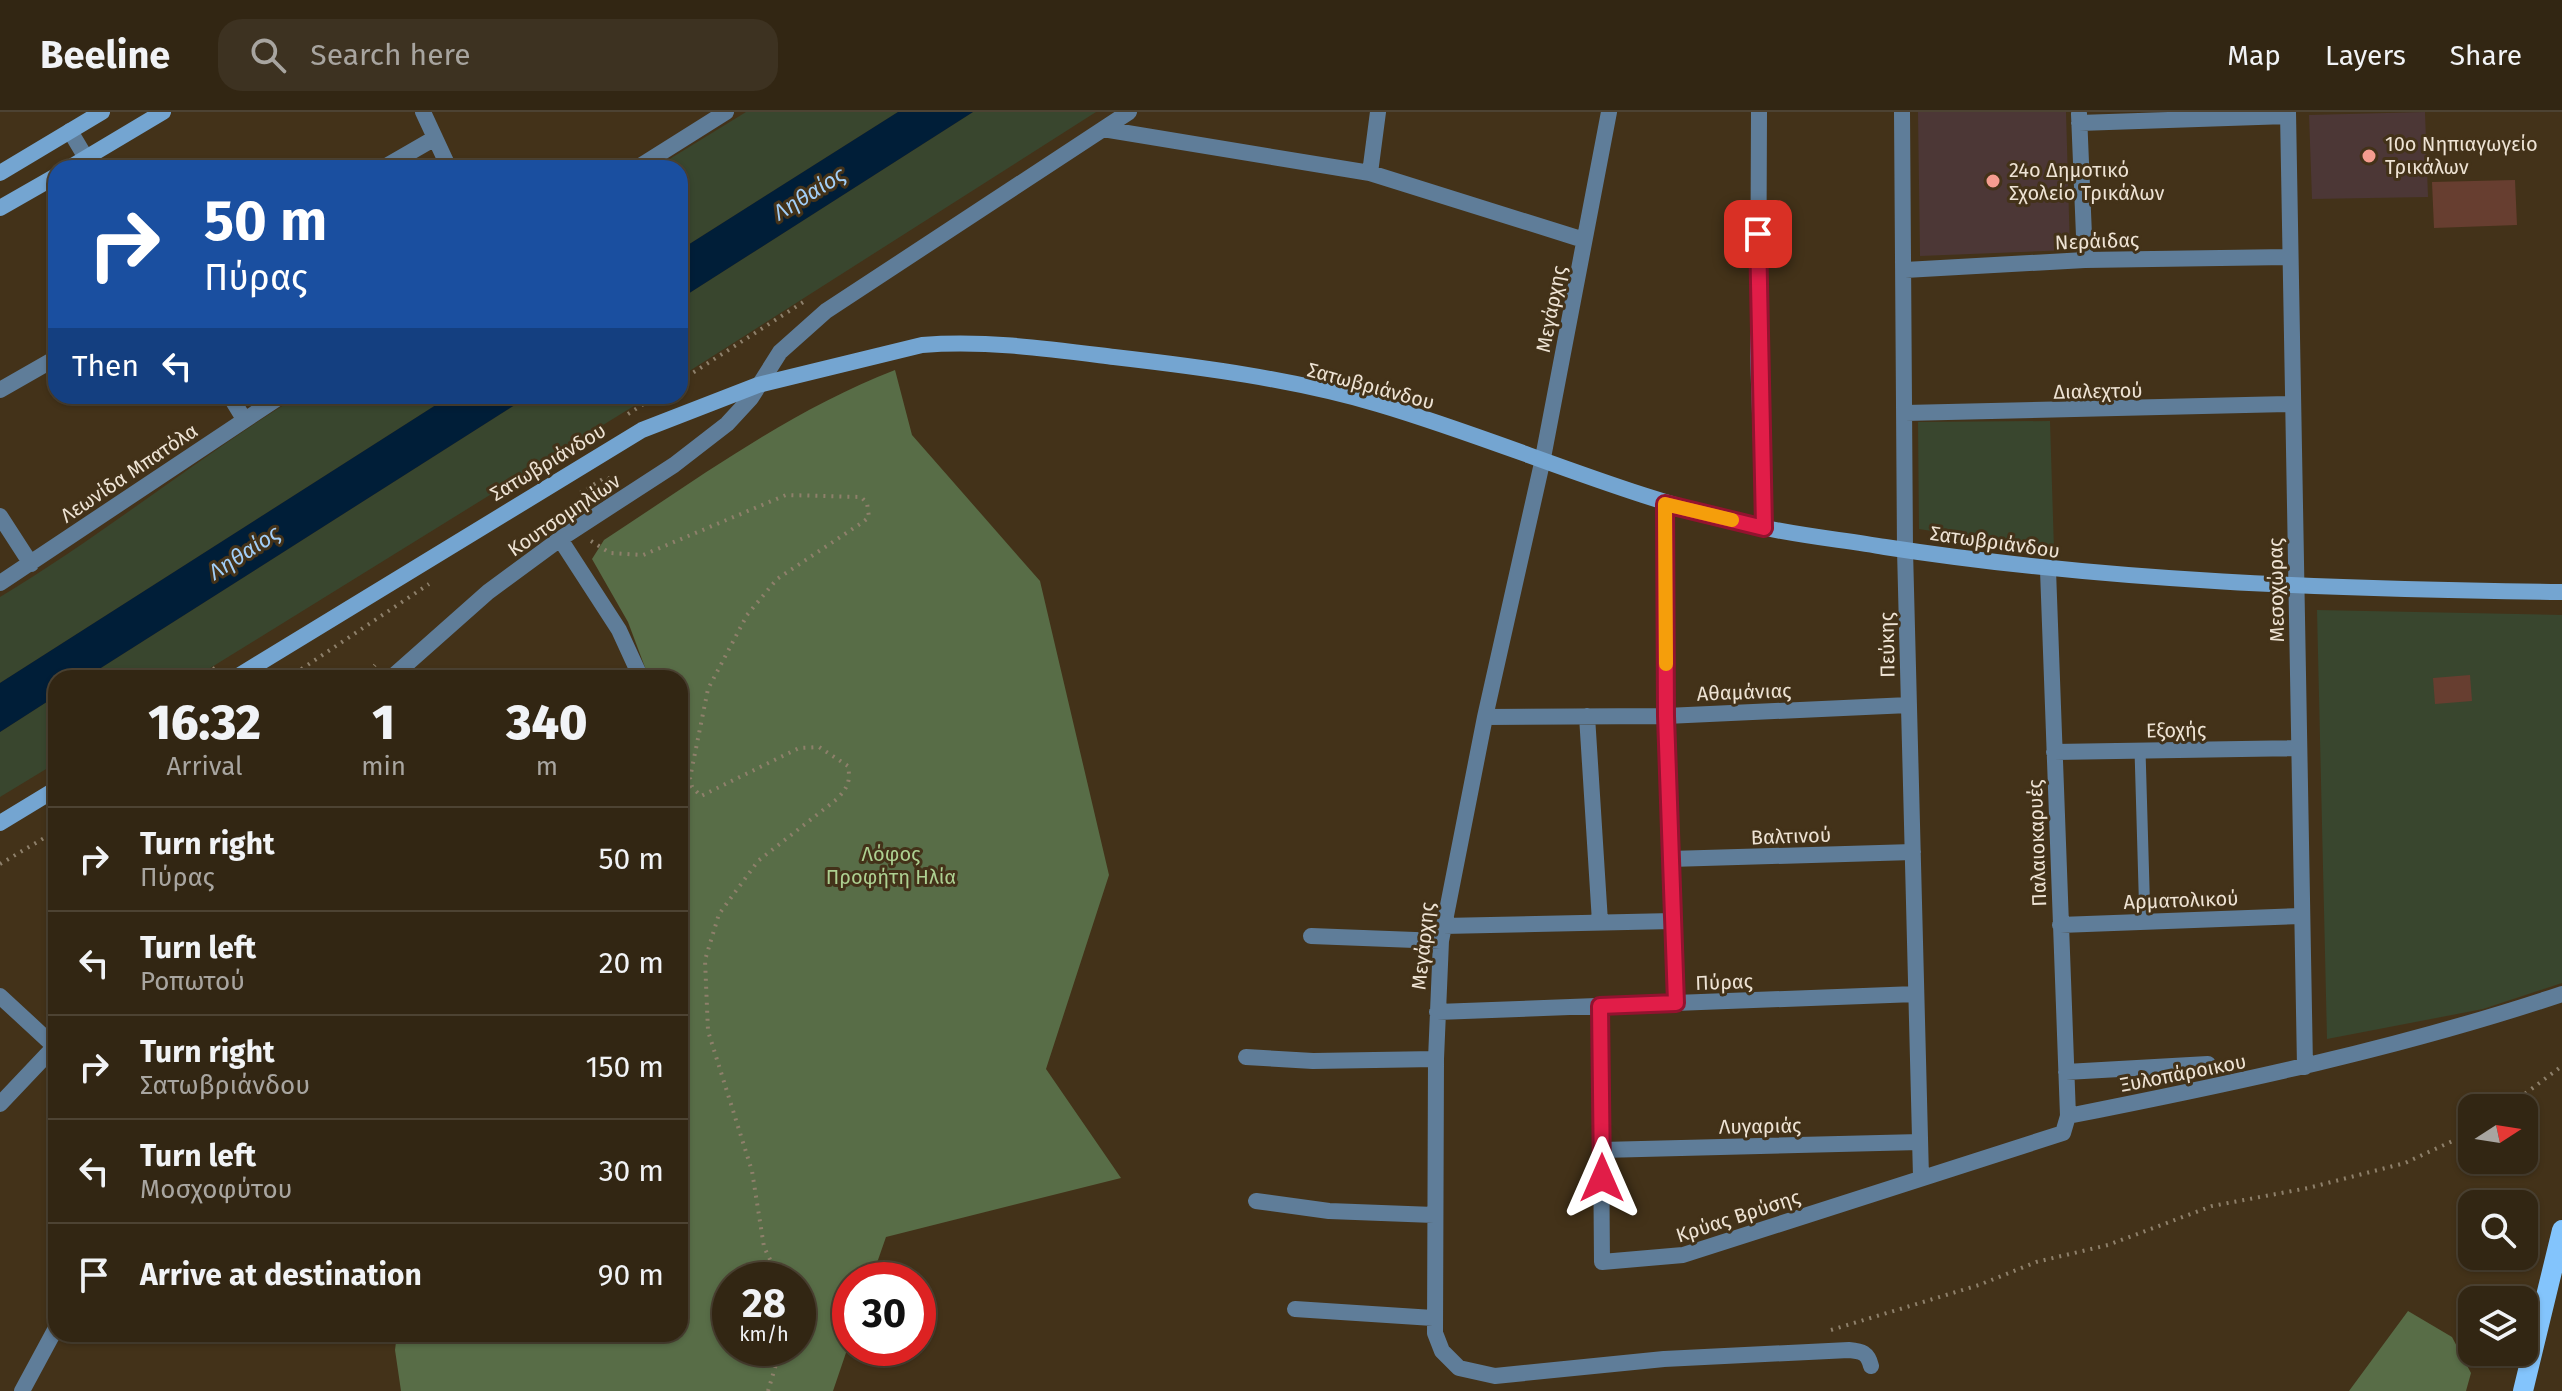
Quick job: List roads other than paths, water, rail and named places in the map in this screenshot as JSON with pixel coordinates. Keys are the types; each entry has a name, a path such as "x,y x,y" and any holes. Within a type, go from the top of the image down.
{"main road":[{"path":"2523,1391 2562,1230"}],"street":[{"path":"0,173 102,112"},
{"path":"93,160 163,112"},
{"path":"423,112 445,160"},
{"path":"650,160 726,112"},
{"name":"Κουτσομηλίων","path":"399,670 436,635 560,539 706,441 737,414 791,340 826,311 1129,112"},
{"path":"1370,173 1378,112"},
{"name":"Μεγάρχης","path":"1609,112 1542,463 1485,717 1442,934 1437,1012 1433,1318 1442,1351 1459,1368 1495,1376 1664,1359 1849,1350 1861,1351 1869,1357 1871,1366"},
{"path":"1759,112 1758,356 1764,528"},
{"name":"Πεύκης","path":"1902,112 1905,550 1921,1177"},
{"path":"2085,260 2079,118 2288,114"},
{"name":"Μεσοχώρας","path":"2288,114 2305,1067"},
{"path":"1103,129 1370,173 1584,240"},
{"path":"70,131 87,160"},
{"path":"397,160 435,138"},
{"path":"0,208 48,181"},
{"name":"Νεράιδας","path":"1905,270 2085,260 2290,257"},
{"name":"Σατωβριάνδου","path":"248,670 621,442 665,419 758,385 922,345 982,342 1176,364 1376,403 1665,504 1764,528 2048,570 2186,582 2562,592"},
{"path":"0,390 48,363"},
{"path":"235,404 244,419"},
{"name":"Λεωνίδα Μπατόλα","path":"0,583 268,404"},
{"name":"Διαλεχτού","path":"1905,413 2095,412 2293,404"},
{"path":"1665,504 1666,716 1676,1003"},
{"path":"0,516 31,564"},
{"path":"560,539 619,630 637,670"},
{"name":"Παλαιοκαρυές","path":"2048,570 2068,1116"},
{"name":"Αθαμάνιας","path":"1485,717 1666,716 1909,705"},
{"path":"1587,716 1600,922"},
{"name":"Εξοχής","path":"2054,752 2299,748"},
{"path":"0,823 48,794"},
{"name":"Βαλτινού","path":"1670,859 1913,852"},
{"name":"Αρματολικού","path":"2060,925 2302,916"},
{"path":"1311,936 1442,934 1600,922 1673,921"},
{"name":"Πύρας","path":"1437,1012 1916,994"},
{"name":"Ξυλοπάροικου","path":"2068,1116 2305,1067 2490,1018 2562,994"},
{"path":"0,996 48,1040"},
{"name":"Κρύας Βρύσης","path":"1600,1006 1602,1262 1683,1255 2060,1135 2066,1131 2068,1116"},
{"path":"0,1104 48,1053"},
{"path":"1246,1057 1313,1061 1436,1059"},
{"path":"2066,1072 2208,1064"},
{"name":"Λυγαριάς","path":"1602,1150 1920,1142"},
{"path":"1256,1201 1329,1211 1434,1215"},
{"path":"1295,1309 1433,1318"},
{"path":"22,1391 48,1342"}],"lane":[{"path":"2140,750 2145,922"}],"water":[{"name":"Ληθαίος","path":"898,112 973,112 688,294 688,245"},
{"name":"Ληθαίος","path":"437,404 516,404 98,670 48,670 48,701 0,732 0,683"}],"place":[{"name":"10ο Νηπιαγωγείο Τρικάλων","path":"2369,156"},
{"name":"24ο Δημοτικό Σχολείο Τρικάλων","path":"1993,181"}],"park label":[{"name":"Λόφος Προφήτη Ηλία","path":"891,866"}]}
